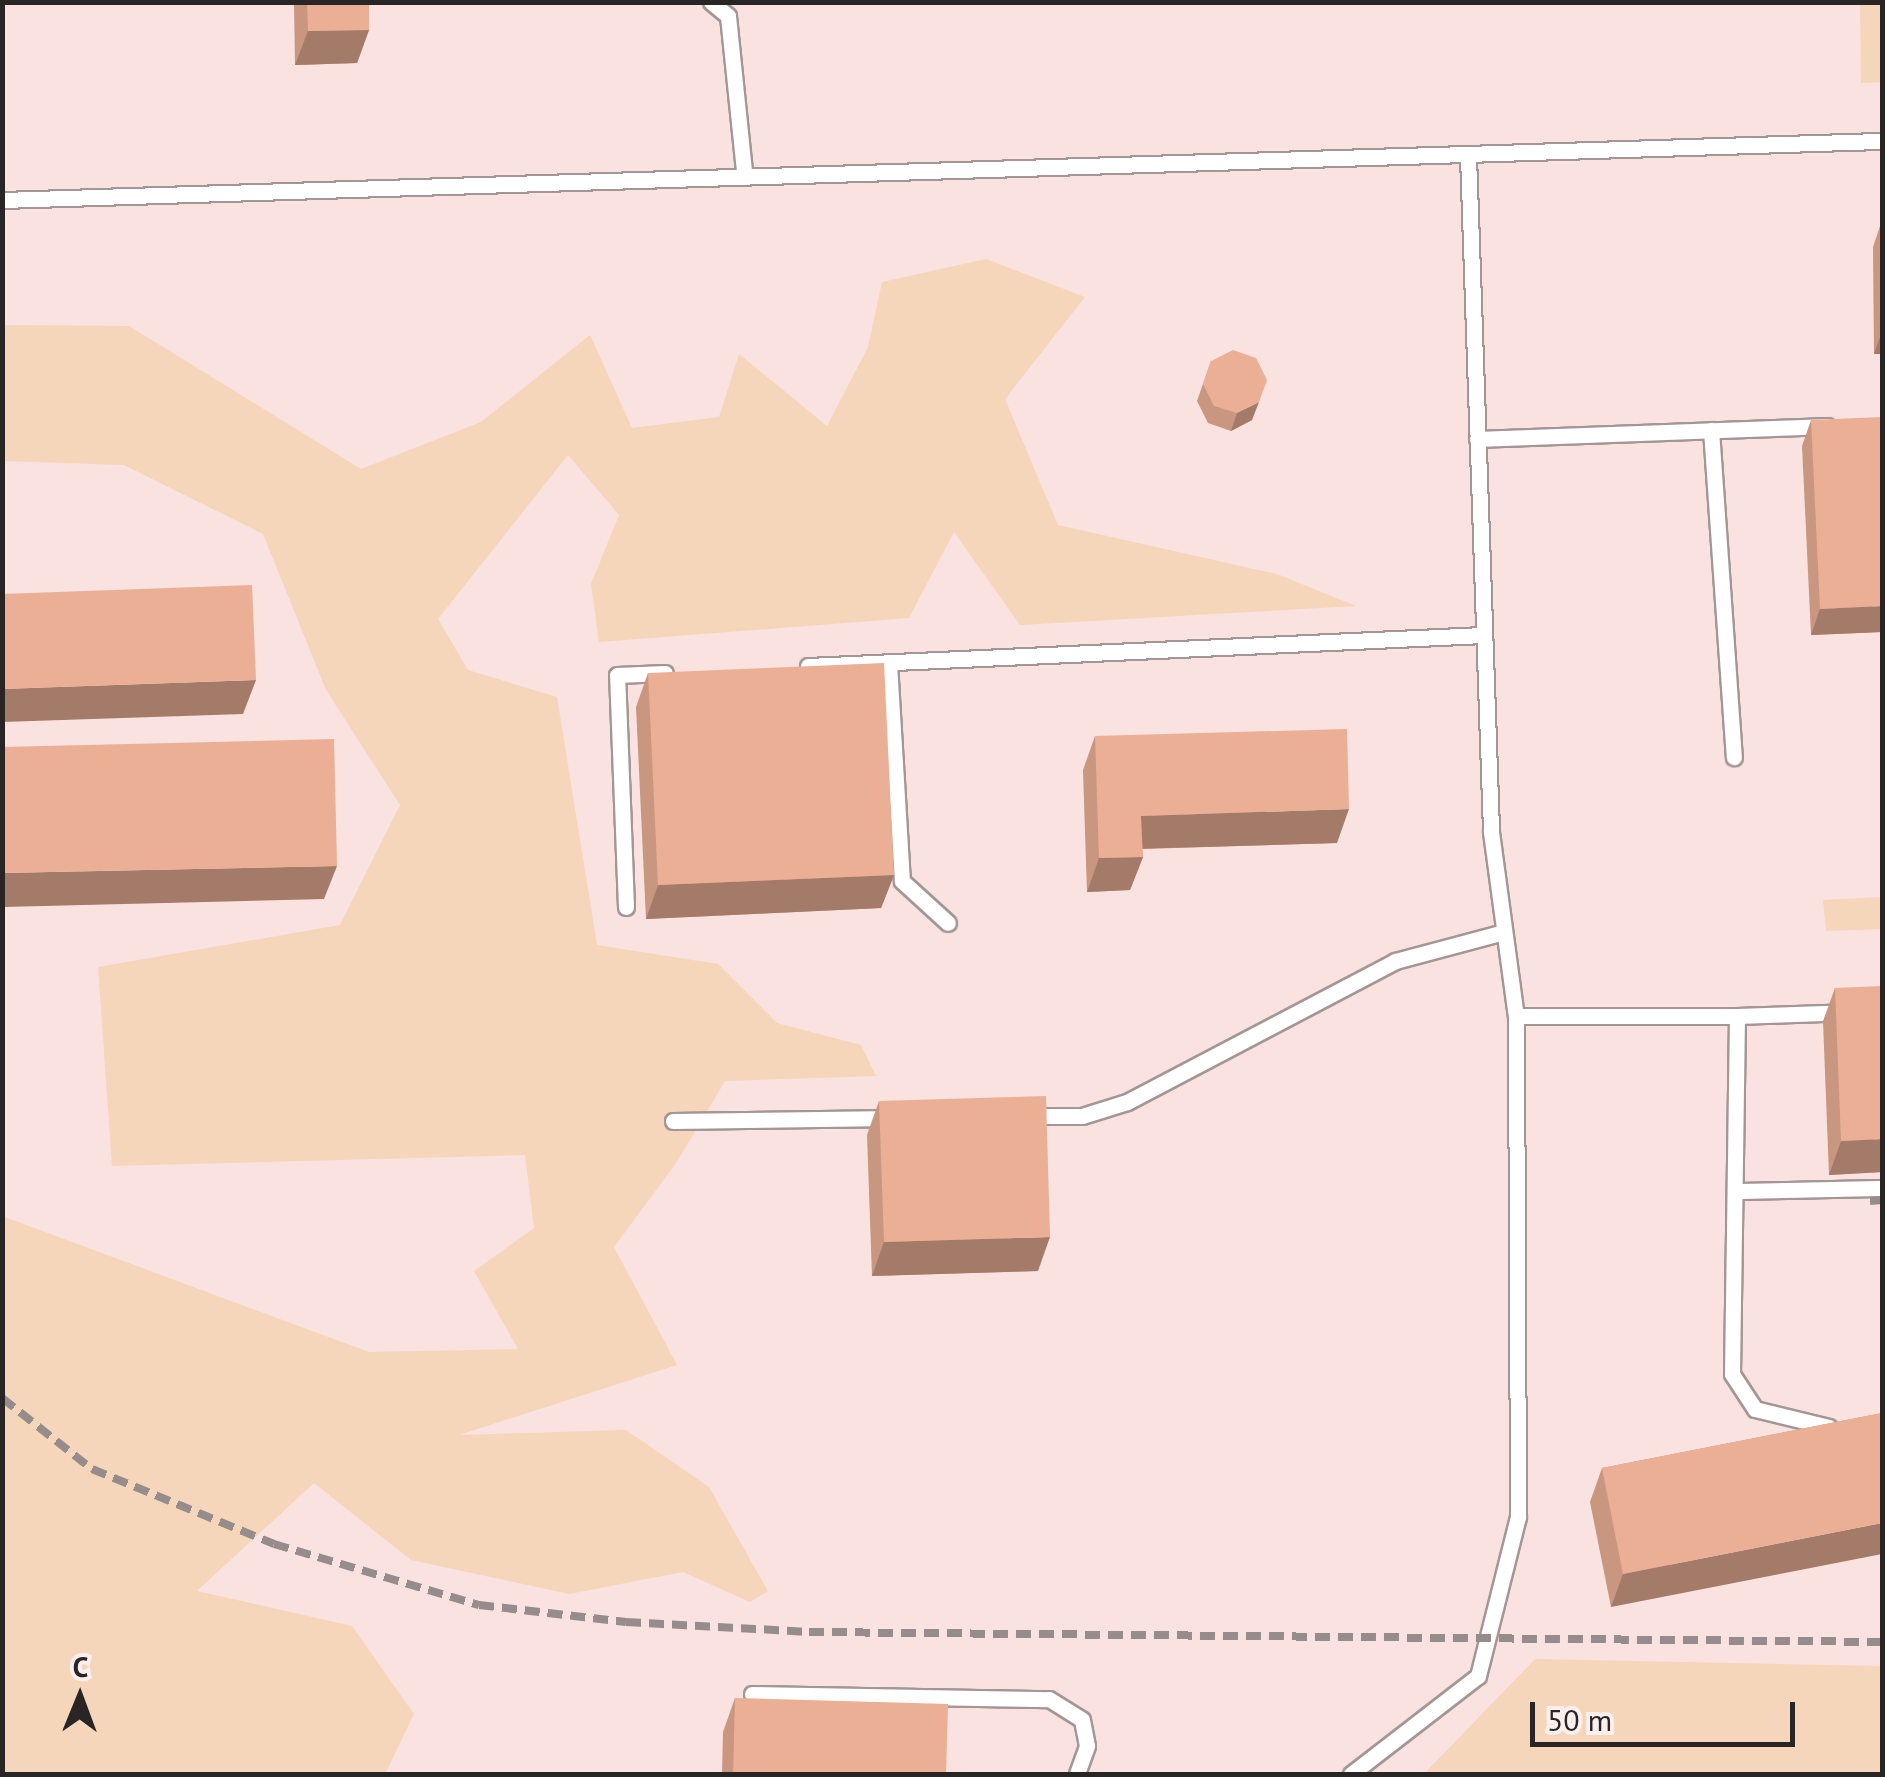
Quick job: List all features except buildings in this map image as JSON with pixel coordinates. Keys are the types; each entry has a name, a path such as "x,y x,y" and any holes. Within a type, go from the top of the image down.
{"lane":[{"path":"711,2 728,16 744,172"},
{"path":"2,200 744,172 1882,141"},
{"path":"1351,1774 1478,1676 1518,1517 1516,1016 1500,933 1484,635 1468,155"},
{"path":"1478,439 1844,426"},
{"path":"1711,430 1734,757"},
{"path":"792,667 1484,635"},
{"path":"889,662 902,881 948,923"},
{"path":"626,908 617,675 675,672"},
{"path":"1004,1116 1082,1116 1127,1102 1396,961 1500,933"},
{"path":"1516,1016 1737,1016 1882,1010"},
{"path":"1737,1016 1732,1374 1755,1409 1818,1428 1850,1423"},
{"path":"673,1121 906,1118"},
{"path":"1736,1191 1882,1188"},
{"path":"752,1694 1049,1699 1082,1720 1088,1746 1077,1774"}],"shaded area":[{"path":"3,3 1882,3 1882,1774 3,1774"},
{"path":"1860,3 1882,3 1882,82 1861,83"},
{"path":"986,259 1085,297 1005,399 1058,525 1277,574 1356,606 1020,625 954,532 909,618 599,642 591,584 619,515 568,455 438,619 468,670 557,697 597,945 718,964 777,1023 861,1045 876,1076 725,1081 677,1162 614,1247 677,1365 459,1435 626,1430 709,1487 768,1591 750,1602 683,1572 569,1594 411,1560 314,1483 197,1591 352,1626 414,1714 385,1774 3,1774 2,1216 369,1352 518,1349 474,1271 534,1228 525,1155 112,1166 98,967 340,925 400,805 326,690 263,534 124,465 3,461 3,325 129,326 361,469 481,422 590,335 632,428 719,417 739,354 827,426 868,347 882,282"},
{"path":"1882,897 1882,929 1826,931 1823,900"},
{"path":"1535,1659 1882,1666 1882,1774 1424,1774"}],"railway":[{"path":"1870,1201 1882,1200"},
{"path":"2,1398 92,1469 274,1544 479,1605 626,1622 809,1632 1882,1642"}]}
